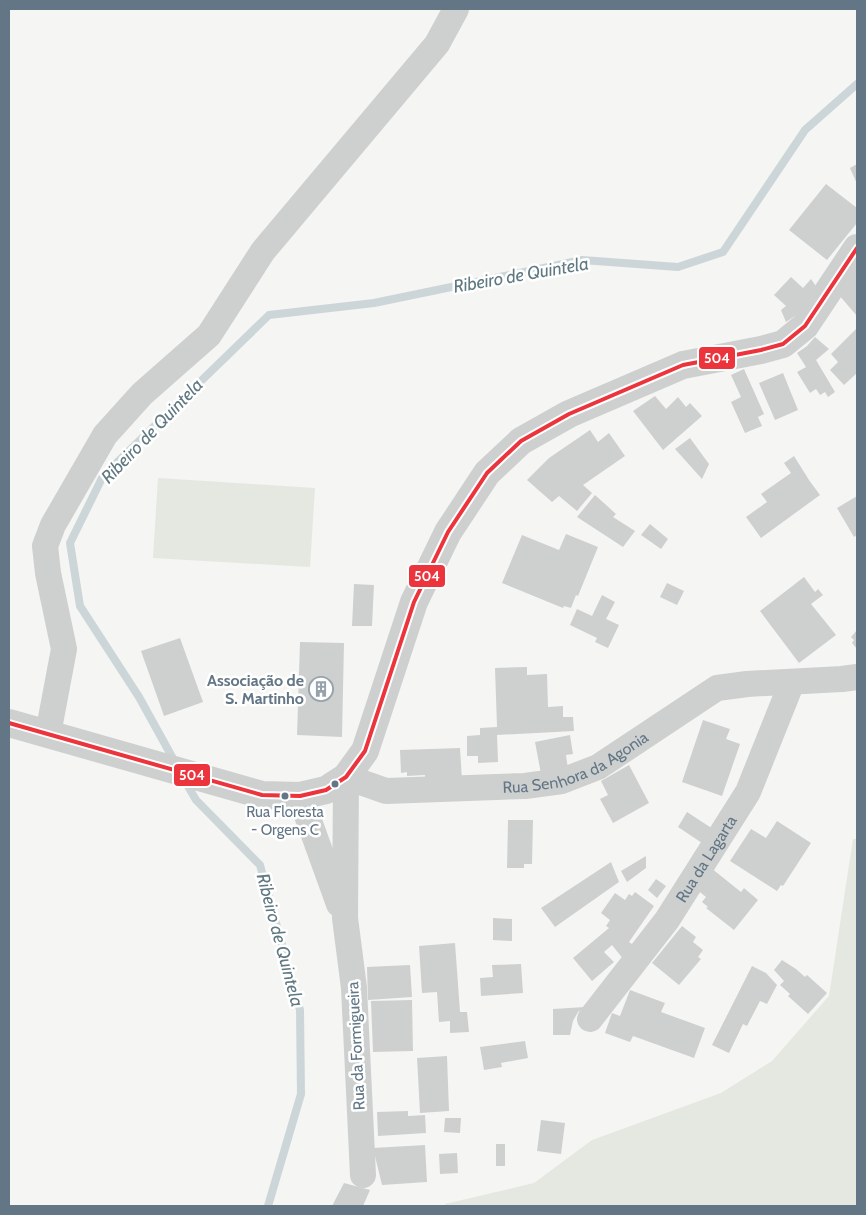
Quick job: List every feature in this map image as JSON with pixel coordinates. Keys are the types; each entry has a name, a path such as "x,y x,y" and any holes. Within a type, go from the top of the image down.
{"street":[{"path":"48,734 64,649 48,574 45,546 53,525 105,435 142,394 209,335 263,251 437,44 456,9"},
{"path":"9,723 262,795 300,796 326,790 346,777 365,752 414,602 448,532 487,473 521,441 569,414 604,398 683,365 783,344 805,326 857,248"},
{"name":"Rua Senhora da Agonia","path":"346,777 386,791 525,786 562,781 598,767 717,688 748,684 857,677"},
{"name":"Rua da Lagarta","path":"590,1019 667,920 748,792 792,682"},
{"path":"344,918 346,777"},
{"path":"300,796 344,918"},
{"name":"Rua da Formigueira","path":"344,918 354,988 363,1175"}],"shaded area":[{"path":"158,478 315,488 310,567 153,558"},
{"path":"853,839 857,839 857,1206 447,1206 445,1204 534,1183 592,1140 721,1093 772,1061 829,996"}],"building":[{"path":"857,164 857,184 850,168"},
{"path":"826,184 857,208 857,223 827,260 789,230"},
{"path":"857,266 857,316 839,295"},
{"path":"791,277 803,288 811,279 818,289 804,307 786,322 781,310 786,306 774,295"},
{"path":"856,329 857,373 844,385 830,370 838,362 831,354"},
{"path":"815,337 829,349 816,360 835,392 828,397 825,392 820,395 816,389 810,393 797,372 806,367 797,353"},
{"path":"744,369 764,414 758,417 762,426 745,433 731,402 741,397 731,375"},
{"path":"783,373 798,410 775,420 759,383"},
{"path":"655,396 666,409 678,397 686,407 690,403 702,416 663,450 633,411"},
{"path":"590,430 598,442 609,433 625,456 583,485 592,493 577,511 559,496 552,502 527,480 549,458"},
{"path":"690,438 709,464 702,479 675,449"},
{"path":"794,456 820,495 761,538 746,517 767,502 761,494 791,473 784,463"},
{"path":"595,495 616,514 613,517 635,531 623,547 577,517"},
{"path":"857,496 857,535 854,537 837,508"},
{"path":"650,524 668,539 661,549 641,535"},
{"path":"566,534 598,547 578,596 576,595 571,608 564,606 563,608 502,583 522,535 559,550"},
{"path":"804,577 815,592 818,589 823,595 811,604 836,635 799,663 760,611"},
{"path":"667,583 684,591 677,605 660,597"},
{"path":"354,584 374,585 372,626 352,626"},
{"path":"602,595 615,602 606,619 619,625 608,648 595,642 597,638 570,625 577,609 592,616"},
{"path":"857,630 857,649 852,643 854,640 851,637"},
{"path":"180,638 203,702 164,716 141,651"},
{"name":"Associação de S. Martinho","path":"300,642 344,643 342,737 297,735"},
{"path":"527,667 527,675 547,674 548,707 563,706 563,717 573,717 574,731 497,735 498,762 478,763 478,756 467,756 467,736 480,735 480,728 497,727 495,668"},
{"path":"703,720 730,729 726,739 740,744 722,796 682,782"},
{"path":"570,735 573,754 566,755 568,769 541,774 535,742"},
{"path":"460,748 462,780 425,779 425,775 407,776 407,772 401,773 400,750"},
{"path":"629,765 649,803 613,823 600,799 608,795 601,781"},
{"path":"687,812 713,829 705,845 678,827"},
{"path":"508,820 533,820 532,864 524,864 524,868 507,868"},
{"path":"777,821 811,843 783,886 781,885 777,891 730,861 751,829 766,838"},
{"path":"646,856 646,868 627,882 621,871"},
{"path":"611,862 619,882 555,927 541,908"},
{"path":"711,868 741,892 744,888 758,900 734,930 706,908 708,907 702,902 706,897 695,888"},
{"path":"656,879 666,886 657,898 648,890"},
{"path":"635,892 654,906 629,942 635,946 624,960 612,945 604,952 614,962 592,981 573,958 609,928 606,926 610,920 601,913 615,893 625,900 629,894 632,896"},
{"path":"493,918 512,919 512,941 493,940"},
{"path":"682,926 696,937 693,942 703,950 698,957 701,959 679,985 652,963"},
{"path":"455,943 460,1012 467,1012 469,1032 450,1033 450,1021 439,1022 437,992 422,993 419,946"},
{"path":"782,960 805,977 807,975 827,993 808,1014 788,996 790,994 780,985 784,981 774,970"},
{"path":"521,964 523,993 481,996 480,978 493,977 492,965"},
{"path":"410,965 412,997 368,1000 367,967"},
{"path":"752,966 766,973 777,985 767,1004 760,1001 747,1026 743,1024 729,1053 712,1045"},
{"path":"630,990 665,1003 661,1012 705,1028 694,1058 633,1036 630,1042 605,1033 612,1013 620,1016"},
{"path":"412,1000 413,1051 373,1052 371,1001"},
{"path":"585,1007 578,1012 573,1021 570,1035 553,1035 553,1009"},
{"path":"525,1041 528,1058 501,1063 502,1067 484,1070 480,1047"},
{"path":"447,1056 449,1111 420,1113 417,1058"},
{"path":"408,1111 408,1116 425,1115 426,1133 378,1136 377,1112"},
{"path":"445,1118 461,1118 460,1133 444,1132"},
{"path":"541,1120 565,1123 561,1154 537,1151"},
{"path":"496,1144 505,1144 505,1166 496,1166"},
{"path":"425,1145 427,1182 382,1185 373,1148"},
{"path":"457,1153 458,1173 440,1174 439,1154"},
{"path":"344,1183 370,1190 363,1206 332,1206"}],"waterway":[{"name":"Ribeiro de Quintela","path":"176,764 139,697 80,606 70,543 103,476 269,315 374,303 582,260 678,267 723,252 805,130 857,84"},
{"name":"Ribeiro de Quintela","path":"185,781 196,800 260,865 300,1010 301,1094 268,1206"}],"transit line":[{"name":"504","path":"9,723 262,795 300,796 326,790 346,777 365,751 414,602 448,532 487,473 521,441 569,414 683,365 783,344 805,326 857,248"}],"place":[{"name":"Associação de S. Martinho","path":"321,689"},
{"name":"Rua Floresta - Orgens C","path":"285,796"}]}
